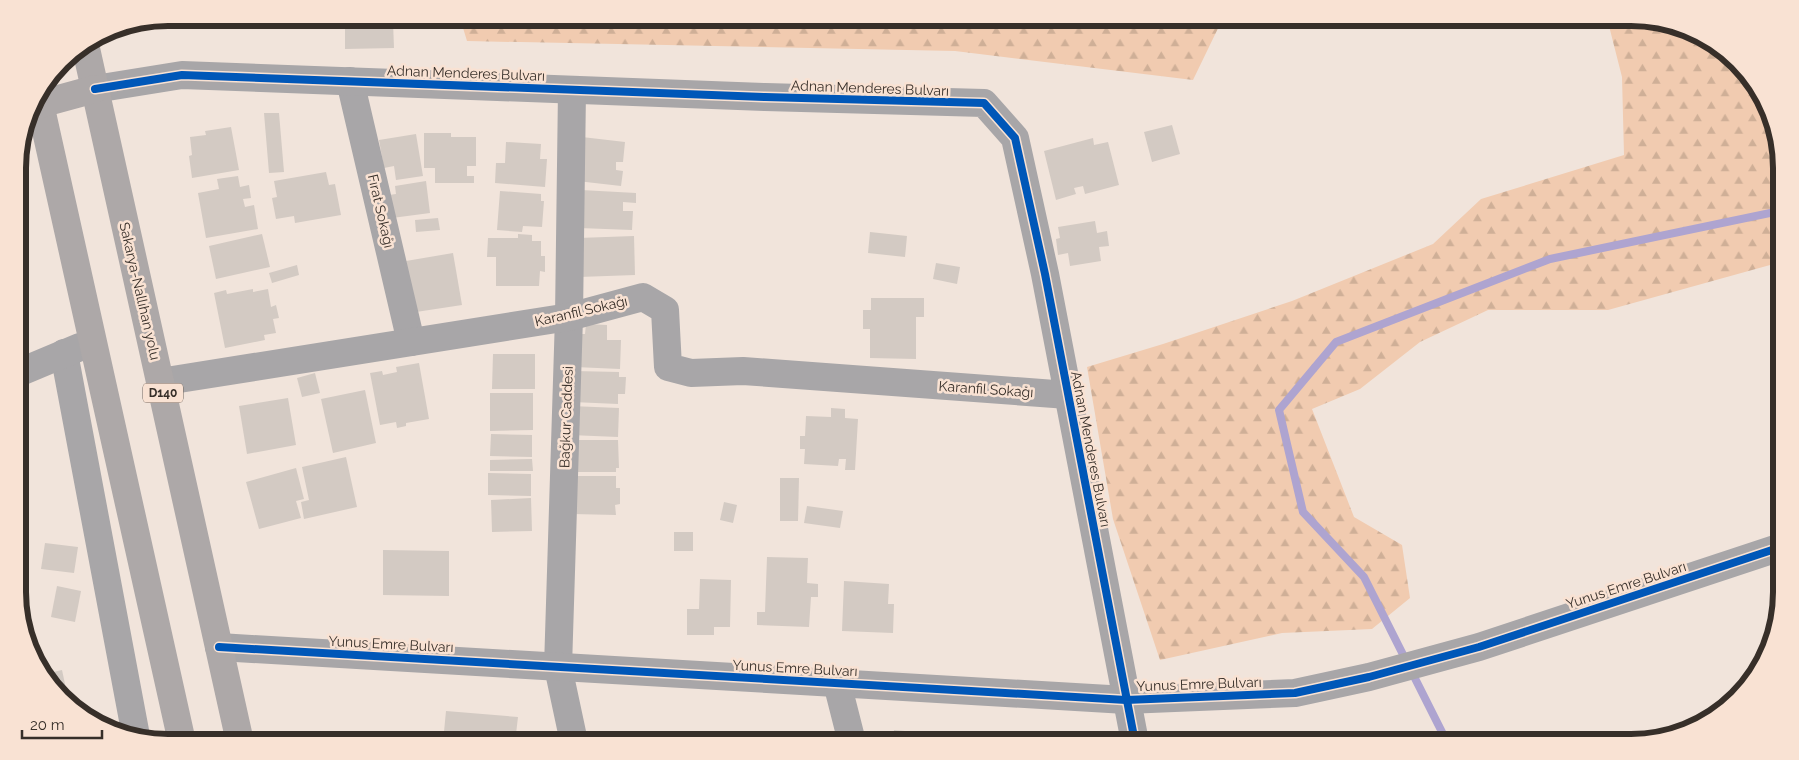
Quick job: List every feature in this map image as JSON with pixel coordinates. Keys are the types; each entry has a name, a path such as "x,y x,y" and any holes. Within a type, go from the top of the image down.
{"main road":[{"name":"Sakarya-Nallıhan yolu","path":"87,52 238,734"},
{"path":"44,99 95,89"},
{"path":"40,106 180,734"}],"street":[{"name":"Adnan Menderes Bulvarı","path":"95,89 182,75 984,103 1015,138 1045,274 1134,733"},
{"name":"Fırat Sokağı","path":"350,81 411,342"},
{"name":"Bağkur Caddesi","path":"572,90 569,317 558,666 572,734"},
{"name":"Karanfil Sokağı","path":"160,382 569,317 643,297 665,310 668,367 691,373 743,371 1068,395"},
{"path":"27,369 93,342"},
{"path":"64,353 135,730"},
{"name":"Yunus Emre Bulvarı","path":"219,646 1126,700 1295,693 1369,677 1479,647 1773,550"},
{"path":"837,683 850,734"}],"green space":[{"path":"463,26 1219,26 1193,80 955,51 467,41"},
{"path":"1609,26 1659,29 1685,37 1717,55 1744,82 1762,114 1772,149 1773,264 1608,310 1488,310 1420,342 1360,389 1312,409 1354,517 1402,545 1410,598 1372,629 1282,633 1160,660 1113,519 1087,367 1292,301 1433,244 1481,199 1624,155 1622,77"}],"building":[{"path":"345,26 393,26 394,48 345,49"},
{"path":"264,113 279,113 284,172 269,173"},
{"path":"1172,125 1180,154 1152,162 1144,132"},
{"path":"231,127 239,170 192,178 189,156 192,155 190,137 206,135 205,131"},
{"path":"424,133 451,133 451,137 476,137 476,166 467,166 467,176 474,176 474,183 435,183 435,168 424,168"},
{"path":"416,134 423,176 396,180 394,166 384,168 379,140"},
{"path":"582,137 625,142 623,162 616,162 616,170 623,171 621,186 577,181"},
{"path":"1093,138 1094,145 1108,142 1119,185 1085,194 1083,186 1074,188 1076,194 1056,200 1044,151"},
{"path":"506,142 541,144 540,159 547,159 545,187 495,183 496,163 505,163"},
{"path":"326,172 329,185 335,184 341,215 295,223 294,216 276,219 272,198 277,197 274,181"},
{"path":"238,176 240,187 249,185 251,198 243,199 245,207 254,205 258,229 206,238 198,193 219,189 217,179"},
{"path":"426,181 430,213 392,218 389,195 396,194 395,186"},
{"path":"581,190 636,193 636,203 623,202 623,211 633,211 632,230 579,228"},
{"path":"500,191 541,194 541,201 544,201 542,227 523,226 522,232 497,230"},
{"path":"438,218 440,230 416,232 415,220"},
{"path":"1095,221 1097,233 1107,231 1109,246 1099,247 1101,261 1070,266 1068,253 1058,255 1056,239 1060,238 1058,227"},
{"path":"870,232 907,236 905,257 868,253"},
{"path":"262,234 270,267 216,279 209,246"},
{"path":"518,234 532,235 532,241 541,241 541,256 545,256 545,272 540,271 539,286 496,286 496,257 487,257 488,238 518,238"},
{"path":"634,236 635,275 579,277 578,238"},
{"path":"453,253 462,305 416,312 406,261"},
{"path":"936,263 960,267 957,284 933,279"},
{"path":"297,265 299,275 272,283 269,273"},
{"path":"253,289 253,292 268,289 271,307 276,305 279,318 273,319 276,333 264,335 265,340 225,348 214,293 226,290 227,294"},
{"path":"871,298 924,298 924,317 916,317 916,359 870,358 870,329 863,329 863,310 871,310"},
{"path":"586,324 607,325 607,340 621,340 620,369 575,367 576,334 585,334"},
{"path":"493,354 535,354 535,389 492,389"},
{"path":"419,363 429,419 406,423 406,426 397,428 396,422 380,425 370,373 382,371 383,375 397,372 396,367"},
{"path":"574,371 619,372 619,377 626,377 625,394 618,394 618,404 573,402"},
{"path":"315,373 320,393 302,397 297,378"},
{"path":"365,390 376,443 333,453 321,399"},
{"path":"490,393 533,393 533,430 490,431"},
{"path":"288,398 296,445 247,454 239,406"},
{"path":"571,406 619,408 618,437 570,435"},
{"path":"831,408 845,409 845,418 858,419 855,470 845,470 846,459 839,459 838,466 804,464 805,449 800,449 800,436 805,436 806,416 831,417"},
{"path":"491,434 532,435 532,457 490,456"},
{"path":"569,440 618,440 619,468 616,468 616,472 569,472"},
{"path":"346,457 357,507 304,519 301,502 309,500 302,467"},
{"path":"532,459 533,471 490,471 490,460"},
{"path":"296,468 304,499 296,501 301,518 259,529 246,482"},
{"path":"488,473 531,474 531,496 488,495"},
{"path":"573,476 616,476 616,488 620,488 620,504 615,505 616,515 573,514"},
{"path":"780,478 799,478 798,521 780,521"},
{"path":"531,498 532,531 492,532 491,500"},
{"path":"724,502 737,505 733,523 720,520"},
{"path":"807,506 843,511 840,528 804,523"},
{"path":"674,532 693,532 693,551 674,551"},
{"path":"45,543 78,547 74,573 41,569"},
{"path":"383,550 449,551 449,596 383,595"},
{"path":"767,557 808,558 807,583 818,584 818,597 811,597 809,627 757,625 757,612 765,612"},
{"path":"700,579 731,580 730,627 714,627 714,635 687,635 687,609 699,609"},
{"path":"844,581 889,584 888,604 894,604 893,633 842,631"},
{"path":"57,586 81,591 75,622 51,617"},
{"path":"62,670 66,690 55,678 51,673"},
{"path":"446,711 518,717 516,734 444,734"},
{"path":"894,730 932,733 894,734"}],"waterway":[{"path":"1443,733 1364,577 1303,512 1279,410 1336,342 1550,259 1773,212"}],"cycle path":[{"path":"95,89 182,75 765,97 984,103 1015,138 1045,274 1133,733"},
{"path":"219,647 1126,700 1295,693 1369,677 1479,647 1773,550"}]}
